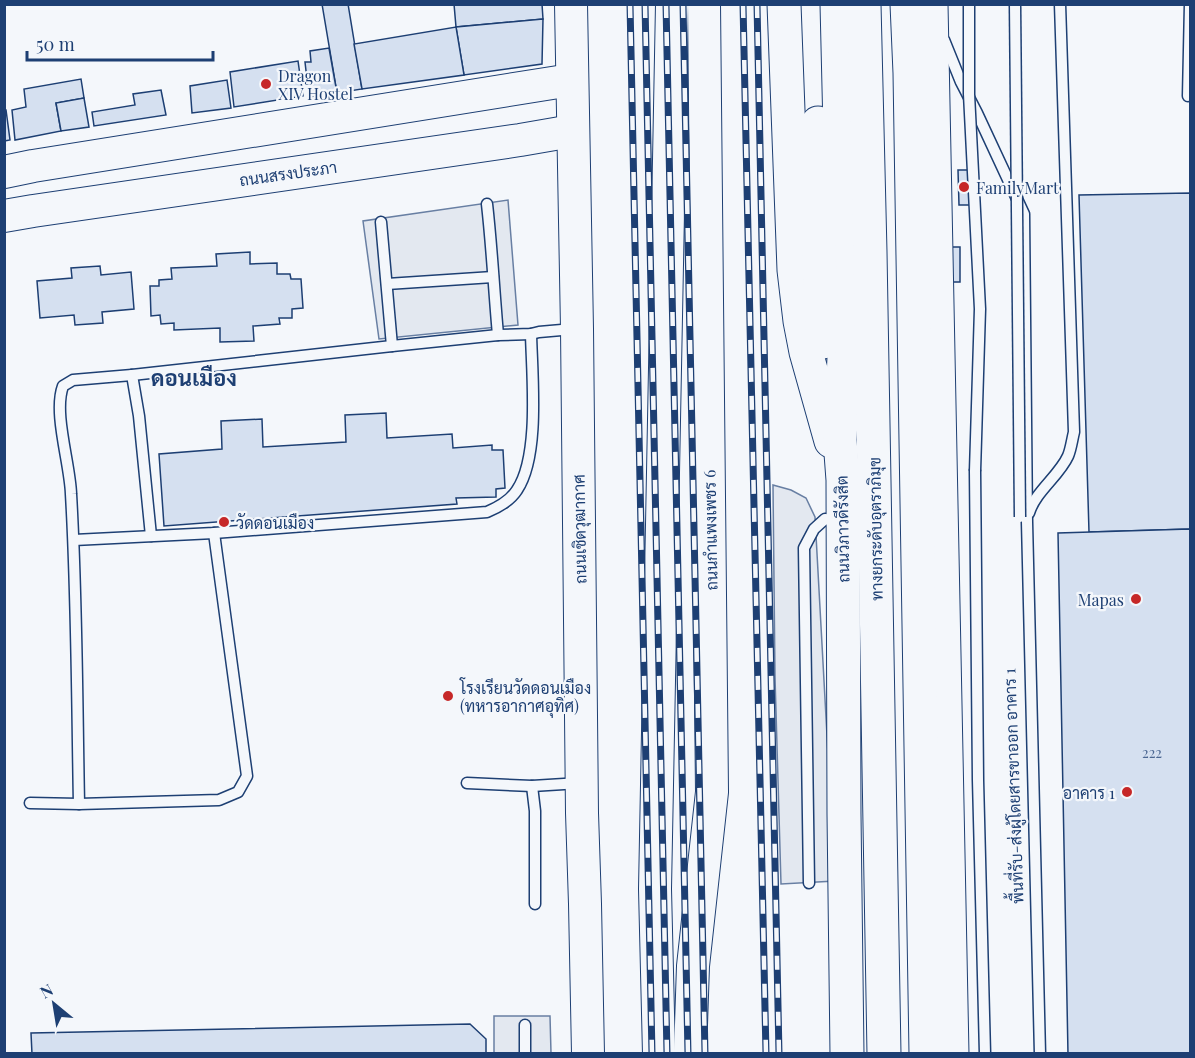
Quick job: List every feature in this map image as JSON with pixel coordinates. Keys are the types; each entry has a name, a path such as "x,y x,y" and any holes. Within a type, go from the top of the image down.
{"highway":[{"path":"784,4 795,270 800,321 806,352 843,480"},
{"name":"ทางยกระดับอุตราภิมุข","path":"864,4 871,263 884,1053"},
{"path":"923,6 911,97 926,1053"},
{"path":"923,6 952,1053"},
{"name":"ถนนวิภาวดีรังสิต","path":"824,8 818,231 822,337 840,440 843,480 847,1053"}],"main road":[{"name":"ถนนเชิดวุฒากาศ","path":"571,4 577,329 581,782 588,1053"},
{"path":"659,1053 655,889 672,4"},
{"name":"ถนนกำแพงเพชร 6","path":"690,1053 693,966 712,792 704,4"},
{"path":"19,169 571,80"},
{"name":"ถนนสรงประภา","path":"19,213 520,140 572,130"}],"lane":[{"path":"969,4 969,94 980,309 975,471 978,780 985,1053"},
{"path":"1015,4 1023,520 1040,1053"},
{"path":"1023,520 1032,504 1069,455 1074,432 1060,4"},
{"path":"1188,96 1190,4"},
{"path":"923,6 977,112 1024,214 1023,520"},
{"path":"487,204 498,335"},
{"path":"381,222 392,346"},
{"path":"387,284 493,277"},
{"path":"80,804 74,540 71,490 60,414 60,395 63,386 73,381 498,335 577,329"},
{"path":"74,540 214,533 488,512 502,505 517,492 526,473 533,430 531,334"},
{"path":"132,375 139,416 151,536"},
{"path":"809,883 804,548 814,529 825,519 843,521"},
{"name":"พื้นที่รับ-ส่งผู้โดยสารขาออก อาคาร 1","path":"1023,520 1035,1053"},
{"path":"30,803 219,800 238,792 247,776 214,533"},
{"path":"466,783 532,786 581,782"},
{"path":"532,786 536,811 535,904"},
{"path":"525,1025 525,1053"}],"shaded area":[{"path":"508,200 518,325 379,339 363,221"},
{"path":"773,485 791,490 806,498 815,517 835,881 781,884 775,677"},
{"path":"494,1016 550,1016 551,1053 494,1053"}],"building":[{"path":"322,4 348,4 362,89 337,93"},
{"path":"454,4 542,4 543,19 456,27"},
{"path":"543,19 542,64 464,75 456,27"},
{"path":"456,27 464,75 362,89 354,44"},
{"path":"329,48 337,93 309,97 305,62 311,62 310,51"},
{"name":"Dragon XIV Hostel","path":"298,61 303,96 234,107 230,72"},
{"path":"81,79 84,98 56,103 61,131 15,140 12,110 26,107 24,89"},
{"path":"227,80 231,108 192,113 190,86"},
{"path":"161,90 166,115 94,126 92,112 135,105 133,94"},
{"path":"84,98 89,127 61,131 56,103"},
{"path":"4,110 6,110 10,140 4,141"},
{"name":"FamilyMart","path":"958,170 970,170 971,205 959,205"},
{"path":"1190,193 1190,529 1089,532 1079,195"},
{"path":"952,247 960,247 960,282 952,282"},
{"path":"250,252 250,264 277,263 277,274 290,274 291,279 301,279 303,308 292,309 292,318 279,318 280,324 253,326 254,341 220,342 220,328 174,330 174,323 161,324 160,315 151,316 150,286 159,286 159,280 172,279 171,268 217,266 216,254"},
{"path":"100,266 101,275 131,272 134,309 102,312 103,323 75,325 74,315 40,318 37,281 72,278 71,268"},
{"path":"386,413 387,438 452,434 453,448 492,445 492,450 503,450 505,488 496,489 496,497 456,498 457,504 164,526 159,454 222,449 221,421 262,419 263,447 346,442 345,415"},
{"name":"อาคาร 1","path":"1190,529 1190,1054 1068,1054 1058,533"},
{"path":"470,1024 486,1039 486,1054 32,1054 31,1033"}],"railway":[{"path":"630,4 652,1054"},
{"path":"645,4 667,1054"},
{"path":"666,4 688,1054"},
{"path":"683,4 705,1054"},
{"path":"743,4 766,1054"},
{"path":"757,4 779,1054"}],"place":[{"name":"Dragon XIV Hostel","path":"266,84"},
{"name":"FamilyMart","path":"964,187"},
{"name":"วัดดอนเมือง","path":"224,522"},
{"name":"Mapas","path":"1136,599"},
{"name":"โรงเรียนวัดดอนเมือง (ทหารอากาศอุทิศ)","path":"448,696"},
{"name":"อาคาร 1","path":"1127,792"}],"district":[{"name":"ดอนเมือง","path":"194,377"}]}
